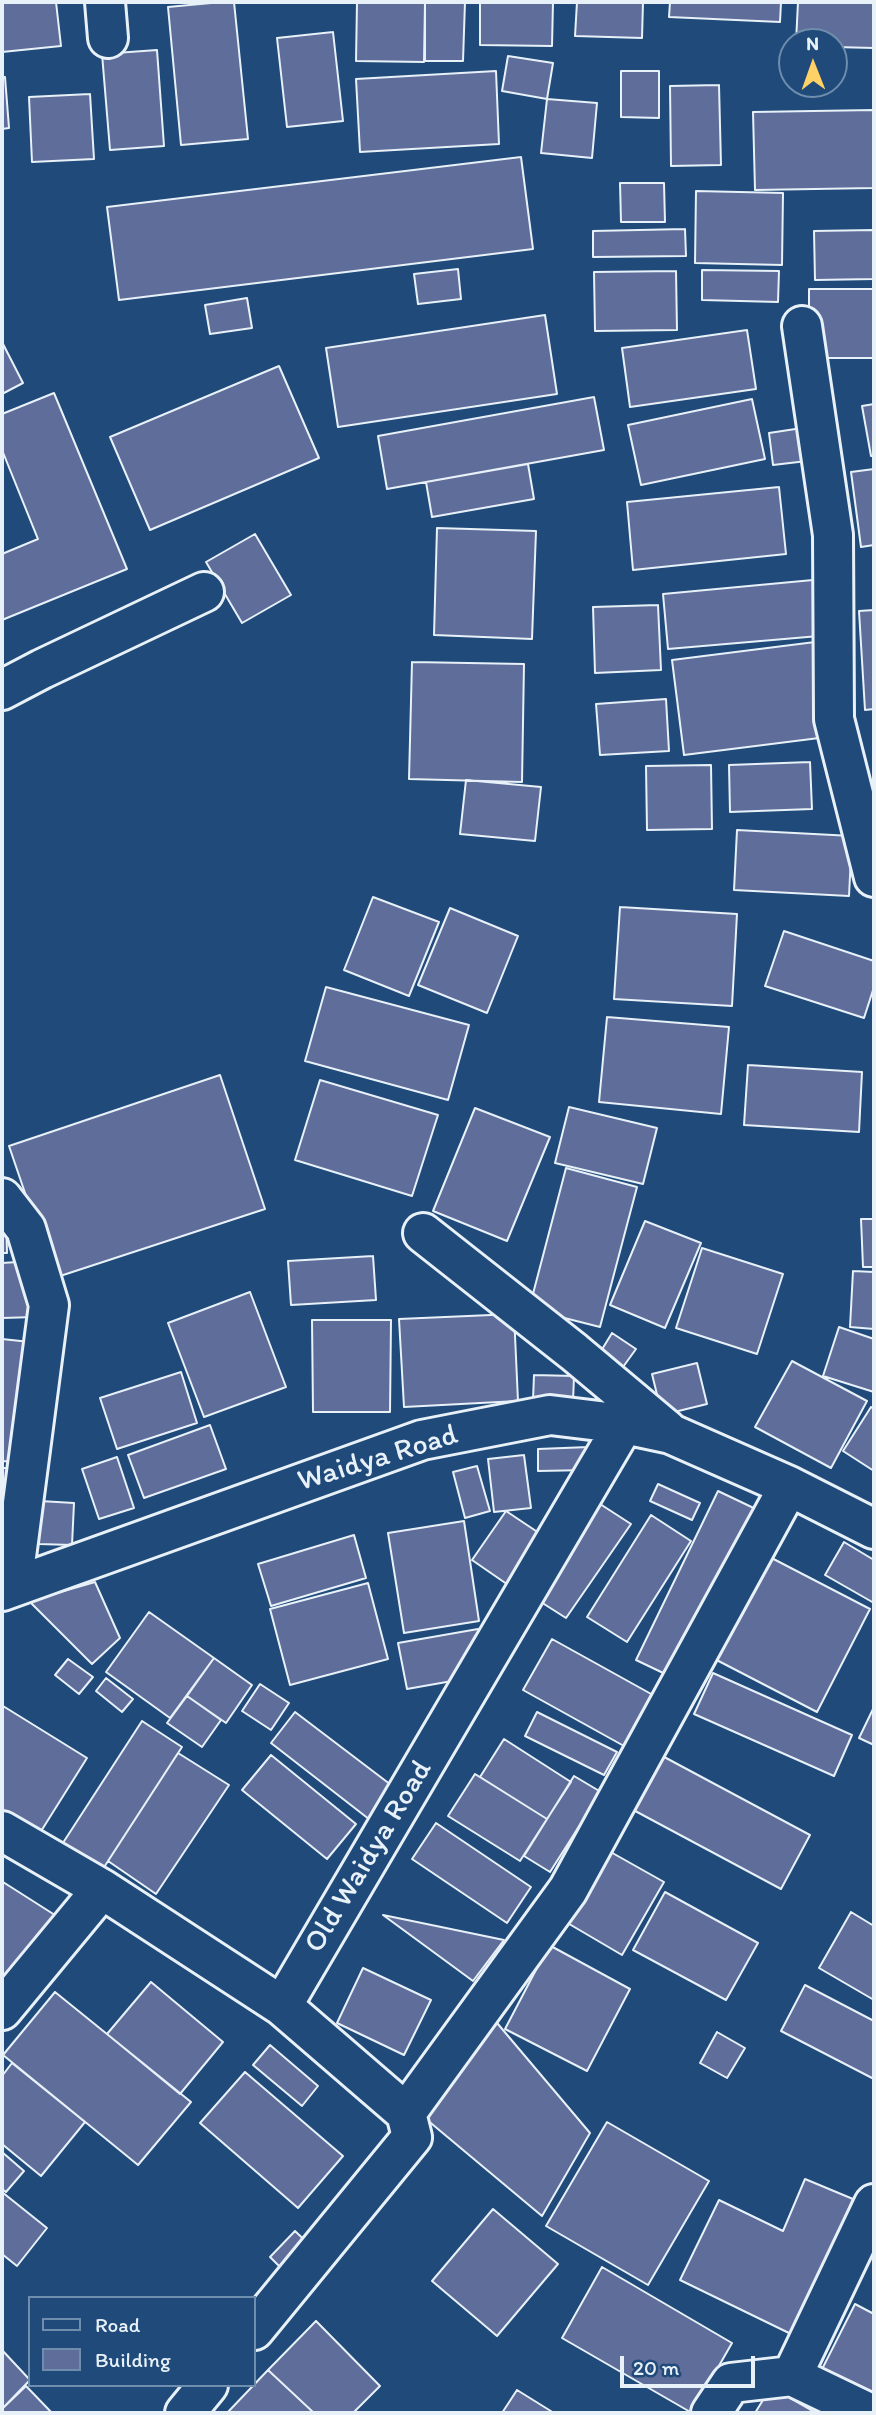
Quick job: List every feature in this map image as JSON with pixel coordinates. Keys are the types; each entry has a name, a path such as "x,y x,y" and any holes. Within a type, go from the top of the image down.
{"street":[{"path":"802,326 833,535 834,719 874,877"},
{"path":"2,690 42,668 204,592"},
{"path":"2,1198 26,1229 49,1305 7,1589"},
{"path":"423,1233 574,1352 671,1434"},
{"name":"Waidya Road","path":"7,1589 422,1440 550,1415 624,1424 671,1434 789,1486 874,1529"},
{"name":"Old Waidya Road","path":"282,2006 624,1424"},
{"path":"406,2113 568,1890 789,1486"},
{"path":"2,1831 102,1889 282,2006 406,2113 412,2137 256,2328"},
{"path":"2,2010 102,1889"},
{"path":"792,2376 874,2204"},
{"path":"711,2413 731,2383 792,2376 869,2413"},
{"path":"185,2413 206,2387"}],"building":[{"path":"2,2 56,2 61,46 2,52"},
{"path":"234,2 248,139 181,145 168,7"},
{"path":"357,2 425,2 424,62 356,61"},
{"path":"425,2 465,2 463,61 425,61"},
{"path":"480,2 553,2 552,46 480,45"},
{"path":"577,2 643,2 642,38 575,36"},
{"path":"670,2 781,2 780,22 669,17"},
{"path":"798,2 874,3 874,48 848,47 848,28 797,28"},
{"path":"333,32 343,121 287,127 277,38"},
{"path":"157,50 164,146 110,150 102,54"},
{"path":"508,56 553,63 547,99 502,91"},
{"path":"496,71 499,144 360,152 356,79"},
{"path":"621,71 659,71 659,118 621,117"},
{"path":"2,77 5,77 9,128 2,129"},
{"path":"719,85 721,165 671,166 670,86"},
{"path":"90,94 94,159 32,162 29,97"},
{"path":"547,99 597,103 592,158 541,153"},
{"path":"874,110 874,188 755,190 753,112"},
{"path":"521,157 533,249 119,300 107,207"},
{"path":"620,183 664,183 665,222 621,222"},
{"path":"696,191 783,193 782,265 695,263"},
{"path":"685,229 686,256 593,257 593,231"},
{"path":"874,230 874,279 815,280 814,231"},
{"path":"458,269 461,299 418,304 414,274"},
{"path":"702,270 779,271 778,302 702,300"},
{"path":"676,271 677,330 595,331 594,272"},
{"path":"809,289 874,289 874,358 809,358"},
{"path":"247,298 252,328 210,334 205,305"},
{"path":"545,315 557,394 338,427 326,348"},
{"path":"747,330 756,389 630,407 622,348"},
{"path":"2,342 23,383 2,394"},
{"path":"279,366 319,458 150,530 110,437"},
{"path":"54,393 127,569 2,620 2,554 38,539 2,450 2,414"},
{"path":"594,397 604,450 387,489 378,436"},
{"path":"752,399 765,459 641,485 628,425"},
{"path":"874,404 874,456 871,456 862,406"},
{"path":"802,428 807,461 773,465 769,433"},
{"path":"528,464 534,499 432,517 426,482"},
{"path":"874,469 874,545 861,547 851,472"},
{"path":"779,487 786,554 633,570 627,502"},
{"path":"437,528 536,531 532,639 434,635"},
{"path":"255,534 291,595 242,623 206,562"},
{"path":"813,580 819,636 668,649 663,594"},
{"path":"658,605 661,670 595,673 593,607"},
{"path":"874,610 874,709 865,710 859,611"},
{"path":"823,641 835,736 684,755 672,660"},
{"path":"412,662 524,664 522,782 409,779"},
{"path":"666,699 669,751 600,755 596,704"},
{"path":"810,762 812,809 730,812 729,765"},
{"path":"711,765 712,829 647,830 646,766"},
{"path":"466,780 541,787 535,841 460,834"},
{"path":"737,830 852,836 849,896 734,890"},
{"path":"373,897 439,922 409,996 344,970"},
{"path":"620,907 737,914 732,1006 614,999"},
{"path":"450,908 518,936 487,1013 418,985"},
{"path":"784,931 874,961 874,987 864,1018 765,986"},
{"path":"326,987 469,1025 448,1100 305,1061"},
{"path":"607,1017 729,1027 721,1114 599,1102"},
{"path":"748,1065 862,1072 859,1132 744,1125"},
{"path":"220,1075 265,1209 54,1278 9,1146"},
{"path":"320,1080 438,1115 412,1196 295,1160"},
{"path":"569,1107 657,1128 643,1184 555,1163"},
{"path":"475,1108 550,1137 507,1241 433,1211"},
{"path":"566,1168 637,1187 600,1327 529,1309"},
{"path":"2,1210 6,1210 7,1253 2,1253"},
{"path":"861,1219 874,1219 874,1267 863,1267"},
{"path":"645,1221 701,1243 665,1328 610,1305"},
{"path":"702,1248 783,1274 757,1354 676,1328"},
{"path":"373,1256 376,1300 291,1305 288,1261"},
{"path":"33,1261 35,1317 2,1318 2,1263"},
{"path":"853,1271 874,1272 874,1329 850,1327"},
{"path":"250,1292 286,1387 204,1417 168,1323"},
{"path":"514,1314 518,1401 404,1407 399,1319"},
{"path":"312,1320 391,1320 390,1412 313,1412"},
{"path":"839,1327 874,1339 874,1392 823,1376"},
{"path":"612,1333 636,1349 623,1367 601,1351"},
{"path":"2,1339 30,1342 15,1462 2,1461"},
{"path":"792,1361 867,1401 831,1468 755,1427"},
{"path":"697,1363 707,1404 662,1415 652,1374"},
{"path":"181,1372 197,1423 117,1449 100,1398"},
{"path":"534,1375 574,1376 573,1402 533,1400"},
{"path":"871,1407 874,1409 874,1471 843,1451"},
{"path":"210,1425 226,1469 144,1498 128,1455"},
{"path":"589,1447 590,1470 538,1471 538,1449"},
{"path":"524,1455 531,1508 494,1512 488,1459"},
{"path":"117,1457 134,1508 99,1519 82,1469"},
{"path":"477,1466 490,1511 465,1518 453,1472"},
{"path":"2,1468 9,1468 2,1561"},
{"path":"658,1484 700,1503 692,1520 650,1501"},
{"path":"718,1491 762,1512 680,1681 636,1660"},
{"path":"40,1501 74,1503 72,1545 39,1544"},
{"path":"597,1502 631,1524 566,1618 533,1597"},
{"path":"506,1511 548,1539 514,1589 472,1560"},
{"path":"651,1515 691,1541 627,1642 587,1617"},
{"path":"464,1521 479,1621 404,1633 388,1533"},
{"path":"354,1535 366,1578 271,1606 258,1564"},
{"path":"844,1542 874,1560 874,1603 825,1575"},
{"path":"760,1552 870,1609 817,1712 705,1654"},
{"path":"95,1582 120,1638 92,1664 29,1601"},
{"path":"368,1583 388,1659 290,1685 270,1609"},
{"path":"149,1612 214,1658 170,1718 106,1672"},
{"path":"478,1629 486,1675 407,1689 398,1643"},
{"path":"552,1639 653,1695 624,1746 523,1690"},
{"path":"214,1658 252,1685 226,1723 187,1696"},
{"path":"68,1659 93,1677 79,1694 55,1675"},
{"path":"713,1673 852,1735 834,1776 694,1714"},
{"path":"106,1678 133,1699 122,1712 96,1691"},
{"path":"260,1684 289,1703 271,1730 242,1711"},
{"path":"187,1696 221,1720 202,1747 167,1723"},
{"path":"3,1706 87,1758 38,1836 2,1813"},
{"path":"874,1707 874,1745 859,1738"},
{"path":"295,1712 399,1791 374,1823 271,1743"},
{"path":"537,1712 617,1752 604,1775 525,1736"},
{"path":"142,1721 182,1747 99,1875 59,1849"},
{"path":"504,1739 571,1782 547,1819 480,1777"},
{"path":"653,1751 810,1835 781,1889 624,1805"},
{"path":"178,1753 229,1785 156,1894 108,1861"},
{"path":"271,1755 356,1824 327,1859 242,1790"},
{"path":"475,1774 547,1819 520,1861 448,1816"},
{"path":"574,1776 601,1792 550,1872 524,1856"},
{"path":"436,1823 531,1887 507,1923 412,1859"},
{"path":"600,1846 664,1882 622,1955 559,1918"},
{"path":"3,1882 58,1917 15,1984 2,1976"},
{"path":"665,1892 758,1943 726,2000 633,1950"},
{"path":"851,1912 874,1926 874,2000 819,1968"},
{"path":"383,1915 504,1940 473,1981"},
{"path":"549,1945 630,1989 587,2071 505,2029"},
{"path":"363,1968 431,2000 404,2055 337,2023"},
{"path":"151,1982 223,2042 180,2094 107,2034"},
{"path":"805,1985 874,2021 874,2079 781,2031"},
{"path":"55,1992 191,2102 138,2165 3,2055"},
{"path":"492,2017 590,2133 542,2216 420,2114"},
{"path":"717,2032 745,2048 727,2078 700,2063"},
{"path":"270,2045 318,2086 302,2106 253,2065"},
{"path":"12,2063 85,2122 41,2176 2,2144 2,2076"},
{"path":"245,2072 343,2156 298,2208 200,2123"},
{"path":"607,2122 709,2181 648,2285 546,2226"},
{"path":"2,2152 24,2171 6,2192 2,2189"},
{"path":"805,2179 853,2199 791,2334 680,2280 719,2200 783,2231"},
{"path":"2,2192 47,2228 17,2266 2,2254"},
{"path":"493,2209 558,2264 497,2336 432,2281"},
{"path":"295,2231 313,2248 287,2274 270,2257"},
{"path":"602,2267 732,2343 692,2413 562,2338"},
{"path":"855,2304 874,2314 874,2410 816,2381"},
{"path":"316,2321 380,2386 353,2413 314,2413 268,2370"},
{"path":"2,2350 28,2378 28,2382 2,2409"},
{"path":"268,2370 314,2413 227,2413 252,2387 256,2387 256,2383"},
{"path":"26,2386 52,2413 2,2413 2,2409"},
{"path":"771,2387 816,2413 755,2413"},
{"path":"517,2390 554,2413 502,2413"}]}
